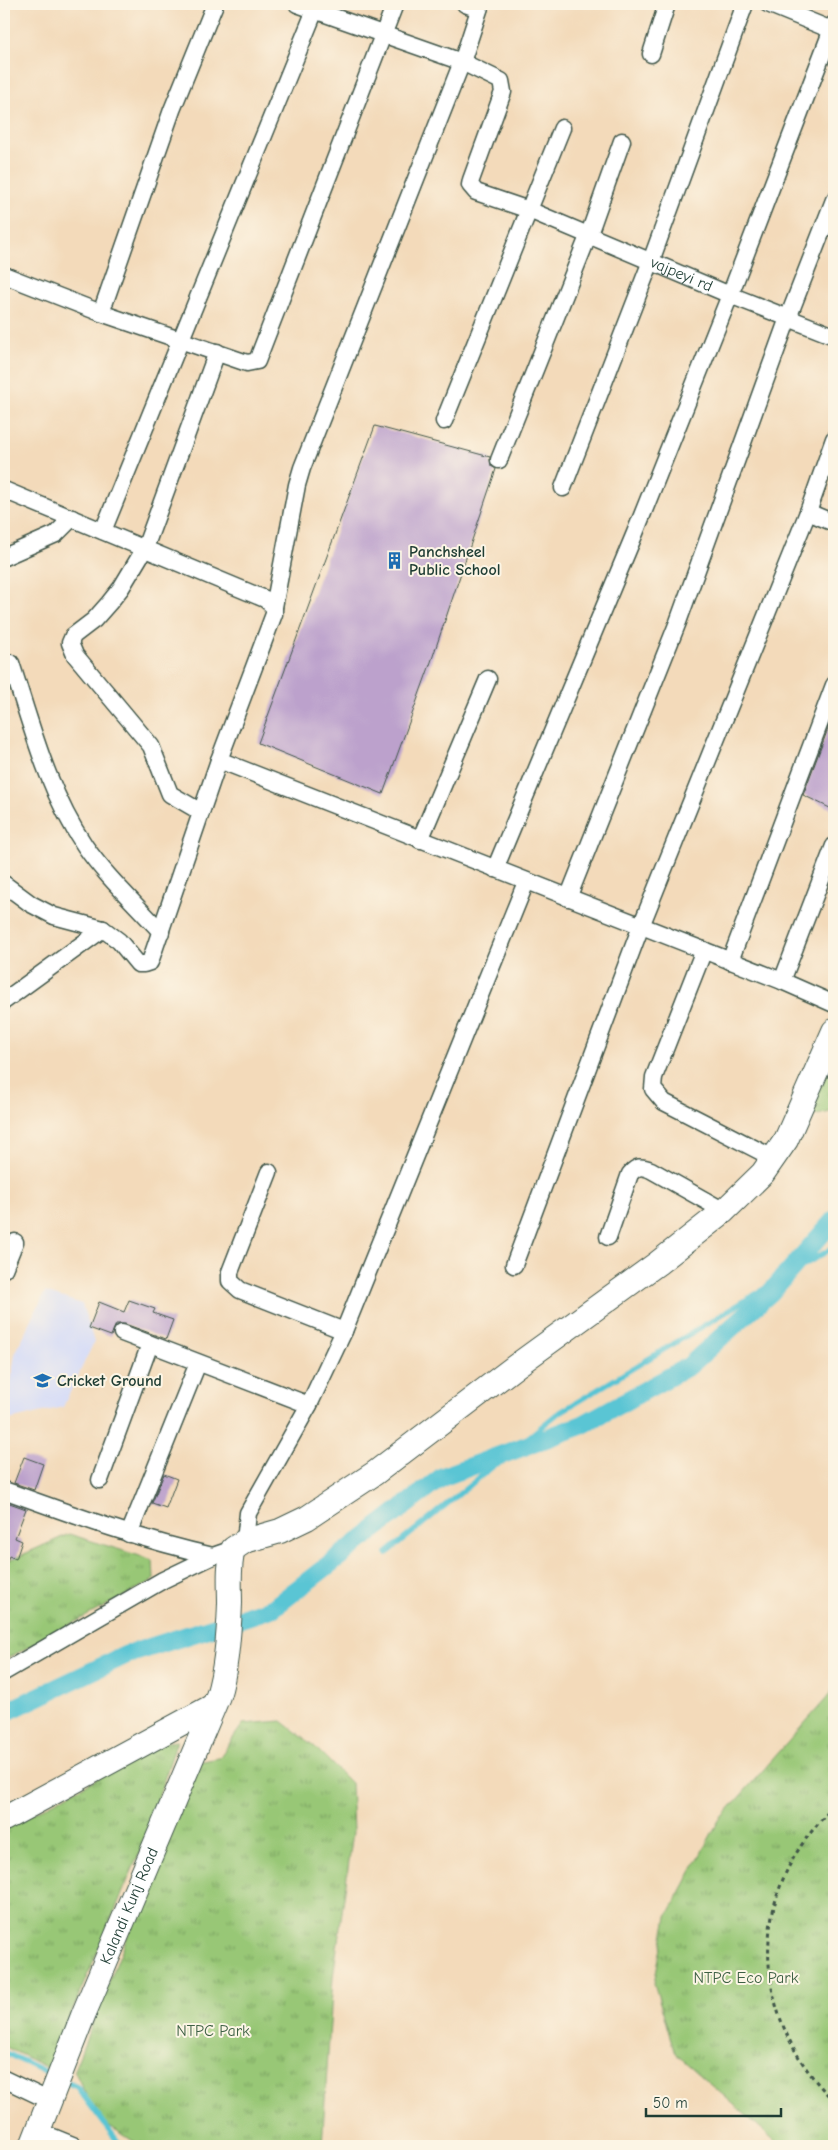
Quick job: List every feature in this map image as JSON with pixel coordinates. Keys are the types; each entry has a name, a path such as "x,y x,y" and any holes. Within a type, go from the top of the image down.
{"street":[{"path":"101,313 172,110 215,4"},
{"path":"297,4 462,62"},
{"path":"4,275 101,313 182,339 247,363 253,363 260,357 395,4"},
{"path":"651,54 667,4"},
{"path":"563,488 651,261 746,4"},
{"path":"495,870 635,533 834,28 768,4"},
{"path":"4,884 31,904 54,916 103,929 119,941 138,964 144,964 152,957 219,760 274,614 297,485 302,468 462,62 475,6"},
{"path":"103,531 315,10"},
{"name":"vajpeyi rd","path":"462,62 497,78 504,85 470,185 476,192 529,210 589,234 730,295 834,336"},
{"path":"444,422 562,128"},
{"path":"499,460 589,234 622,141"},
{"path":"568,898 678,622 788,318 834,200"},
{"path":"201,812 170,794 151,746 71,649 70,643 73,636 94,620 109,603 144,548 217,352"},
{"path":"514,1265 641,926 808,512 834,439"},
{"path":"4,490 265,599 274,607"},
{"path":"808,512 834,522"},
{"path":"4,557 56,534 72,518"},
{"path":"4,666 11,663 37,743 57,792 78,835 90,852 160,932"},
{"path":"420,840 488,679"},
{"path":"730,961 834,686"},
{"path":"219,760 495,870 704,950 834,1004"},
{"path":"782,981 834,846"},
{"path":"230,1549 248,1513 309,1405 344,1331 526,882"},
{"path":"4,1001 103,929"},
{"path":"704,950 654,1078 653,1089 664,1102 775,1159"},
{"path":"4,1672 163,1580 230,1549 280,1531 307,1518 375,1474 516,1366 658,1264 724,1210 775,1159 786,1140 834,1031"},
{"path":"608,1237 630,1174 636,1168 642,1167 651,1170 724,1210"},
{"path":"269,1172 230,1272 230,1281 240,1290 344,1331"},
{"path":"4,1269 15,1242"},
{"path":"122,1333 309,1405"},
{"path":"100,1480 150,1344"},
{"path":"130,1534 198,1362"},
{"path":"4,1490 130,1534 230,1549"},
{"name":"Kalandi Kunj Road","path":"35,2139 220,1686 224,1667 230,1603 228,1570 230,1549"},
{"path":"4,1819 213,1706"},
{"path":"4,2079 56,2086"},
{"path":"35,2139 75,2146"}],"path":[{"path":"834,1806 832,1812 806,1839 784,1878 772,1920 769,1965 777,2009 787,2037 806,2070 834,2101"}],"shaded area":[{"name":"Cricket Ground","path":"45,1292 82,1304 94,1342 63,1407 5,1421 15,1354"}],"green space":[{"path":"834,1043 834,1111 801,1119"},
{"path":"69,1534 153,1560 154,1580 4,1660 4,1563"},
{"name":"NTPC Eco Park","path":"834,1686 834,2146 781,2146 675,2053 654,1983 667,1917 719,1820 827,1698"},
{"name":"NTPC Park","path":"282,1721 315,1747 351,1783 353,1832 333,1977 322,2146 141,2146 97,2118 74,2070 197,1762 219,1758 243,1724"},
{"path":"177,1741 141,1849 48,2068 4,2046 4,1829 164,1742"}],"building":[{"name":"Panchsheel Public School","path":"375,426 490,457 491,466 496,469 431,662 383,794 258,743"},
{"path":"834,713 834,810 803,795"},
{"path":"129,1300 155,1309 153,1313 173,1320 166,1339 125,1324 116,1324 111,1336 89,1328 99,1302 124,1312"},
{"path":"24,1457 43,1464 34,1490 14,1483"},
{"path":"164,1474 177,1479 166,1508 152,1503"},
{"path":"4,1501 26,1509 15,1538 22,1541 16,1559 9,1556 5,1566"}],"waterway":[{"path":"4,1713 126,1655 273,1608 442,1477 582,1425 689,1366 770,1293 834,1220"},
{"path":"387,1553 557,1414 834,1247"},
{"path":"4,2052 54,2076"},
{"path":"64,2081 77,2087 121,2146"}],"place":[{"name":"Panchsheel Public School","path":"395,561"},
{"name":"Cricket Ground","path":"43,1381"}]}
